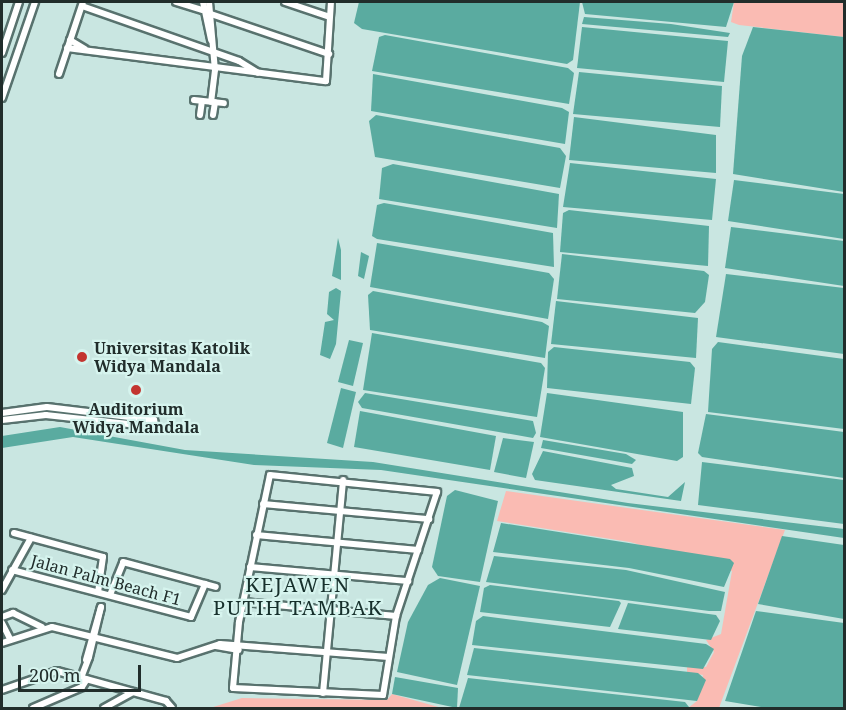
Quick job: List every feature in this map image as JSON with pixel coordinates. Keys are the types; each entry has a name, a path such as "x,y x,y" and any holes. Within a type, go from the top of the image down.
{"street":[{"path":"2,53 19,2"},
{"path":"2,98 35,2"},
{"path":"176,2 329,54"},
{"path":"203,2 215,70 213,115"},
{"path":"205,12 209,2"},
{"path":"285,2 330,17"},
{"path":"68,48 215,70 326,81 331,2"},
{"path":"59,74 83,4 212,51 258,74"},
{"path":"70,40 85,49"},
{"path":"194,100 225,103"},
{"path":"200,115 202,101"},
{"path":"2,413 47,407 78,415 156,427 155,421 78,415 46,415 2,420"},
{"path":"274,474 343,480 435,490 429,519 396,616 381,696 233,688 243,602 268,478 274,474"},
{"path":"323,693 343,480"},
{"path":"263,504 429,519"},
{"path":"14,533 103,557 104,594"},
{"path":"256,535 418,550"},
{"path":"2,590 31,538"},
{"path":"33,708 82,687 86,660 104,594 117,567 123,562 216,587"},
{"path":"250,567 408,581"},
{"name":"Jalan Palm Beach F1","path":"12,570 191,617 205,584"},
{"path":"243,602 396,616"},
{"path":"2,617 13,613 42,627 177,658 216,646 388,657"},
{"path":"2,623 10,639"},
{"path":"2,644 42,627"},
{"path":"2,690 51,670 133,692 172,707"},
{"path":"104,708 133,692"}],"shaded area":[{"path":"359,2 580,2 573,60 567,64 362,29 354,23"},
{"path":"582,2 734,2 726,27 585,14"},
{"path":"734,2 844,2 844,37 739,25 731,22"},
{"path":"584,17 671,24 730,33 728,37 582,24"},
{"path":"582,27 728,41 724,82 577,68"},
{"path":"753,27 844,37 844,192 733,174 742,56"},
{"path":"385,35 568,68 574,73 569,104 372,71 379,37"},
{"path":"579,72 722,86 720,127 573,114"},
{"path":"373,74 562,108 569,112 565,144 371,111"},
{"path":"376,115 560,148 566,156 560,188 375,157 369,121"},
{"path":"574,117 716,135 716,173 569,160"},
{"path":"570,163 716,179 712,220 563,207"},
{"path":"393,164 559,194 557,228 379,199 382,168"},
{"path":"734,180 844,194 844,239 728,221"},
{"path":"384,203 553,233 554,267 377,239 372,236 377,205"},
{"path":"569,210 709,226 708,266 560,252 563,213"},
{"path":"731,227 844,241 844,286 725,268"},
{"path":"338,238 341,250 341,280 332,276"},
{"path":"377,243 549,273 554,279 548,319 370,287"},
{"path":"361,252 369,256 364,279 358,276"},
{"path":"562,254 704,271 709,275 705,302 695,313 557,299"},
{"path":"726,274 844,288 844,354 716,337"},
{"path":"336,288 341,291 336,344 330,359 320,355 325,322 334,320 327,314 329,292"},
{"path":"373,291 542,322 549,326 545,358 370,330 368,295"},
{"path":"556,301 698,318 696,358 551,344"},
{"path":"372,333 541,363 545,368 537,417 363,390"},
{"path":"349,340 363,343 353,386 338,382"},
{"path":"718,342 844,359 844,429 708,412 712,349"},
{"path":"554,347 690,362 695,368 691,404 547,388 548,352"},
{"path":"341,388 356,392 343,448 327,443"},
{"path":"365,393 533,421 536,433 533,438 362,408 358,402"},
{"path":"547,393 683,412 683,457 677,461 540,437"},
{"path":"360,411 496,436 490,470 354,447"},
{"path":"706,414 844,432 844,478 702,457 698,453"},
{"path":"60,427 185,450 373,462 628,503 844,529 844,538 381,470 254,465 73,437 2,448 2,436"},
{"path":"503,438 534,442 526,478 494,472"},
{"path":"543,440 626,454 636,460 632,464 541,448"},
{"path":"543,451 632,468 634,476 611,485 616,489 668,497 685,482 681,501 535,480 532,474"},
{"path":"702,462 844,480 844,524 698,505"},
{"path":"455,490 498,501 480,582 438,576 432,567 447,496"},
{"path":"506,491 785,530 719,708 688,708 697,701 703,675 687,672 687,667 706,667 714,652 706,640 721,634 732,571 630,542 497,521"},
{"path":"501,523 730,559 734,563 724,587 629,568 493,552"},
{"path":"782,536 844,545 844,619 758,604"},
{"path":"494,556 626,570 725,592 721,611 709,611 486,582"},
{"path":"440,578 480,586 457,685 397,672 408,622 428,585"},
{"path":"490,585 621,603 610,627 480,612 484,588"},
{"path":"628,603 716,615 720,621 711,640 618,629"},
{"path":"756,611 844,623 844,708 767,708 725,701"},
{"path":"483,616 706,644 714,649 703,669 472,645 476,621"},
{"path":"474,648 698,673 706,680 697,701 467,675"},
{"path":"395,677 458,688 457,708 392,694"},
{"path":"468,678 685,702 689,707 459,708"},
{"path":"392,694 442,708 210,708 242,698 387,700"}],"place":[{"name":"Universitas Katolik Widya Mandala","path":"82,357"},
{"name":"Auditorium Widya Mandala","path":"136,390"}],"district":[{"name":"KEJAWEN PUTIH TAMBAK","path":"298,596"}]}
